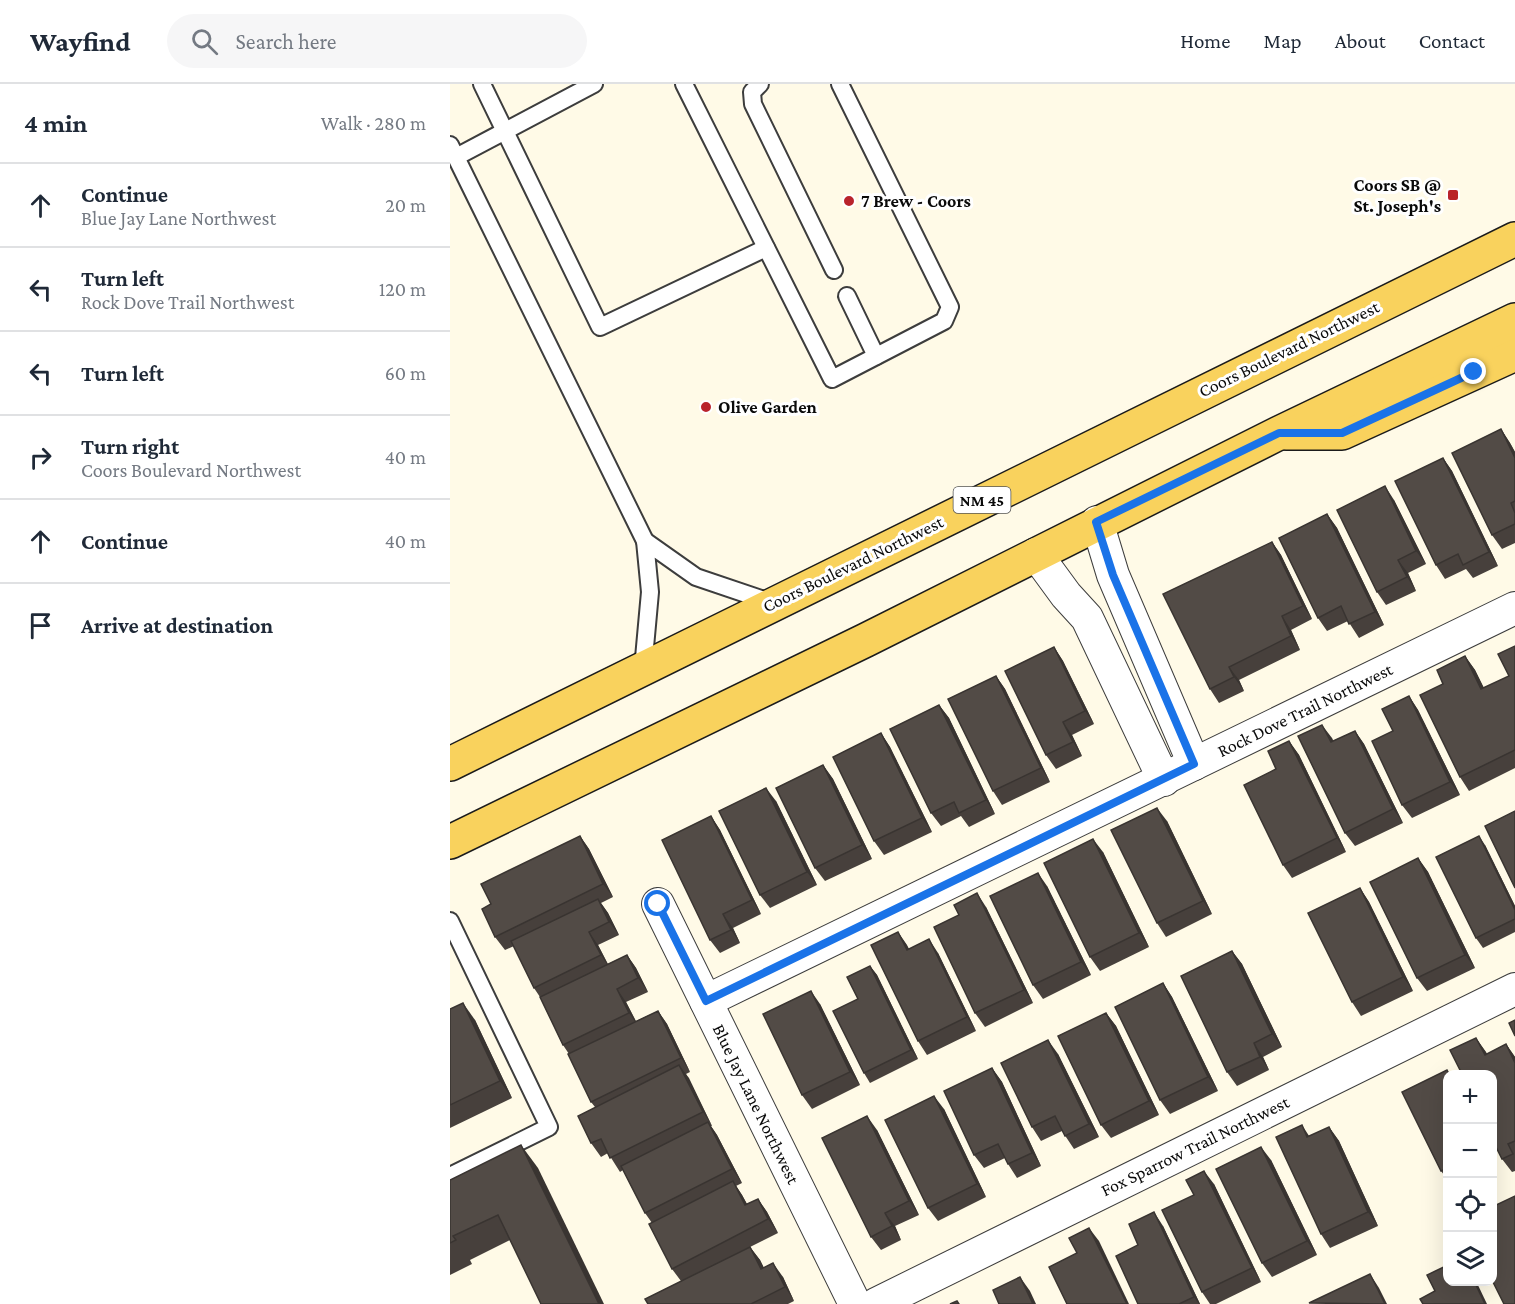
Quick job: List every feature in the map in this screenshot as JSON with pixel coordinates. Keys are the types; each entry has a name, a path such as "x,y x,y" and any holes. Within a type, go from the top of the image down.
{"main road":[{"name":"Coors Boulevard Northwest","path":"450,764 1515,239"},
{"path":"450,842 866,640 1096,522 1515,320"},
{"path":"1279,433 1342,433 1515,354"}],"street":[{"path":"1096,522 1113,575 1194,764"},
{"path":"1036,554 1066,595 1087,618 1164,780"},
{"name":"Rock Dove Trail Northwest","path":"706,1001 1515,608"},
{"name":"Blue Jay Lane Northwest","path":"658,904 855,1304"},
{"name":"Fox Sparrow Trail Northwest","path":"876,1304 1515,988"}],"lane":[{"path":"482,84 600,327 766,248"},
{"path":"594,84 505,130 453,151 645,541 650,592 643,669"},
{"path":"684,84 831,379 944,321 950,308 840,84"},
{"path":"760,84 752,92 753,104 834,270"},
{"path":"847,296 876,356"},
{"path":"645,541 696,577 774,604"},
{"path":"450,921 549,1127 450,1176"}],"building":[{"path":"1501,429 1515,458 1515,501 1511,503 1515,513 1515,524 1492,535 1452,453"},
{"path":"1443,458 1489,552 1463,565 1458,554 1436,565 1395,481"},
{"path":"1385,486 1416,551 1398,560 1407,577 1377,592 1337,510"},
{"path":"1327,514 1375,612 1349,624 1341,606 1318,618 1279,538"},
{"path":"1272,542 1303,606 1282,616 1291,636 1229,667 1234,677 1210,689 1163,594"},
{"path":"1515,646 1515,750 1460,777 1420,695 1443,684 1437,670 1465,656 1481,689 1509,676 1498,654"},
{"path":"1054,647 1085,711 1063,722 1073,742 1046,755 1005,671"},
{"path":"996,676 1041,768 993,791 948,699"},
{"path":"1409,696 1450,782 1402,805 1372,741 1393,731 1382,709"},
{"path":"939,705 986,800 959,813 954,802 931,813 890,729"},
{"path":"1322,725 1331,742 1355,731 1393,809 1345,833 1298,736"},
{"path":"881,733 922,818 874,841 833,757"},
{"path":"1289,741 1337,838 1283,865 1244,785 1276,769 1268,751"},
{"path":"823,765 862,845 815,868 776,788"},
{"path":"766,788 807,872 760,895 719,811"},
{"path":"1157,808 1203,901 1157,923 1111,830"},
{"path":"1515,811 1515,888 1485,826"},
{"path":"711,816 752,900 723,914 731,930 710,940 662,840"},
{"path":"580,836 603,884 495,937 482,909 491,904 481,884"},
{"path":"1479,836 1515,910 1515,919 1476,938 1436,857"},
{"path":"1093,839 1139,933 1090,957 1044,863"},
{"path":"1418,858 1465,955 1417,978 1370,882"},
{"path":"1038,873 1081,962 1033,985 990,896"},
{"path":"1360,888 1403,977 1352,1002 1308,913"},
{"path":"977,893 1024,990 975,1013 934,927 959,915 954,905"},
{"path":"598,899 609,922 589,932 601,955 534,988 511,941"},
{"path":"898,932 907,950 929,939 967,1017 918,1041 871,945"},
{"path":"1232,951 1272,1034 1254,1043 1260,1057 1227,1072 1181,976"},
{"path":"627,955 638,978 617,989 629,1013 563,1045 540,997"},
{"path":"870,966 911,1050 864,1073 833,1011 858,999 847,977"},
{"path":"1163,983 1208,1077 1160,1100 1115,1007"},
{"path":"811,991 850,1072 802,1095 763,1014"},
{"path":"463,1003 500,1081 450,1105 450,1009"},
{"path":"658,1011 681,1058 591,1102 568,1054"},
{"path":"1106,1013 1149,1101 1101,1125 1058,1036"},
{"path":"1515,1020 1515,1036 1509,1023"},
{"path":"1476,1038 1485,1055 1506,1044 1515,1063 1515,1141 1508,1144 1513,1154 1502,1159 1497,1149 1497,1070 1460,1070 1450,1050"},
{"path":"1048,1040 1089,1124 1065,1136 1055,1116 1032,1127 1001,1063"},
{"path":"679,1065 703,1112 610,1158 601,1139 591,1143 578,1116"},
{"path":"992,1068 1032,1153 1008,1164 998,1144 974,1155 944,1091"},
{"path":"1443,1072 1443,1170 1441,1171 1402,1092"},
{"path":"934,1096 977,1184 928,1208 885,1120"},
{"path":"867,1116 909,1201 885,1213 892,1226 871,1237 822,1138"},
{"path":"708,1122 732,1169 645,1213 621,1166"},
{"path":"1302,1125 1307,1137 1329,1127 1368,1212 1321,1234 1276,1137"},
{"path":"521,1145 599,1304 541,1304 498,1215 453,1236 456,1240 450,1243 450,1180"},
{"path":"1261,1147 1307,1241 1262,1263 1216,1169"},
{"path":"1204,1171 1252,1268 1202,1292 1162,1210 1194,1195 1186,1180"},
{"path":"733,1181 745,1205 758,1199 768,1219 672,1269 649,1224"},
{"path":"1515,1196 1515,1304 1504,1304 1495,1286 1497,1286 1497,1205"},
{"path":"1154,1212 1194,1297 1179,1304 1138,1304 1116,1256 1138,1245 1129,1224"},
{"path":"1089,1228 1127,1304 1067,1304 1049,1267 1077,1253 1069,1238"},
{"path":"750,1247 761,1269 773,1263 785,1287 751,1304 648,1304 645,1299"},
{"path":"1443,1267 1443,1286 1476,1286 1485,1304 1423,1304 1420,1299 1435,1291 1427,1275"},
{"path":"1370,1274 1385,1304 1309,1303"},
{"path":"1020,1277 1033,1304 999,1304 993,1290"}],"place":[{"name":"Coors SB @ St. Joseph's","path":"1453,195"},
{"name":"7 Brew - Coors","path":"849,201"},
{"name":"Olive Garden","path":"706,407"}],"route":[{"path":"658,904 706,1001 1194,764 1113,575 1096,522 1279,433 1342,433 1474,372"}]}
